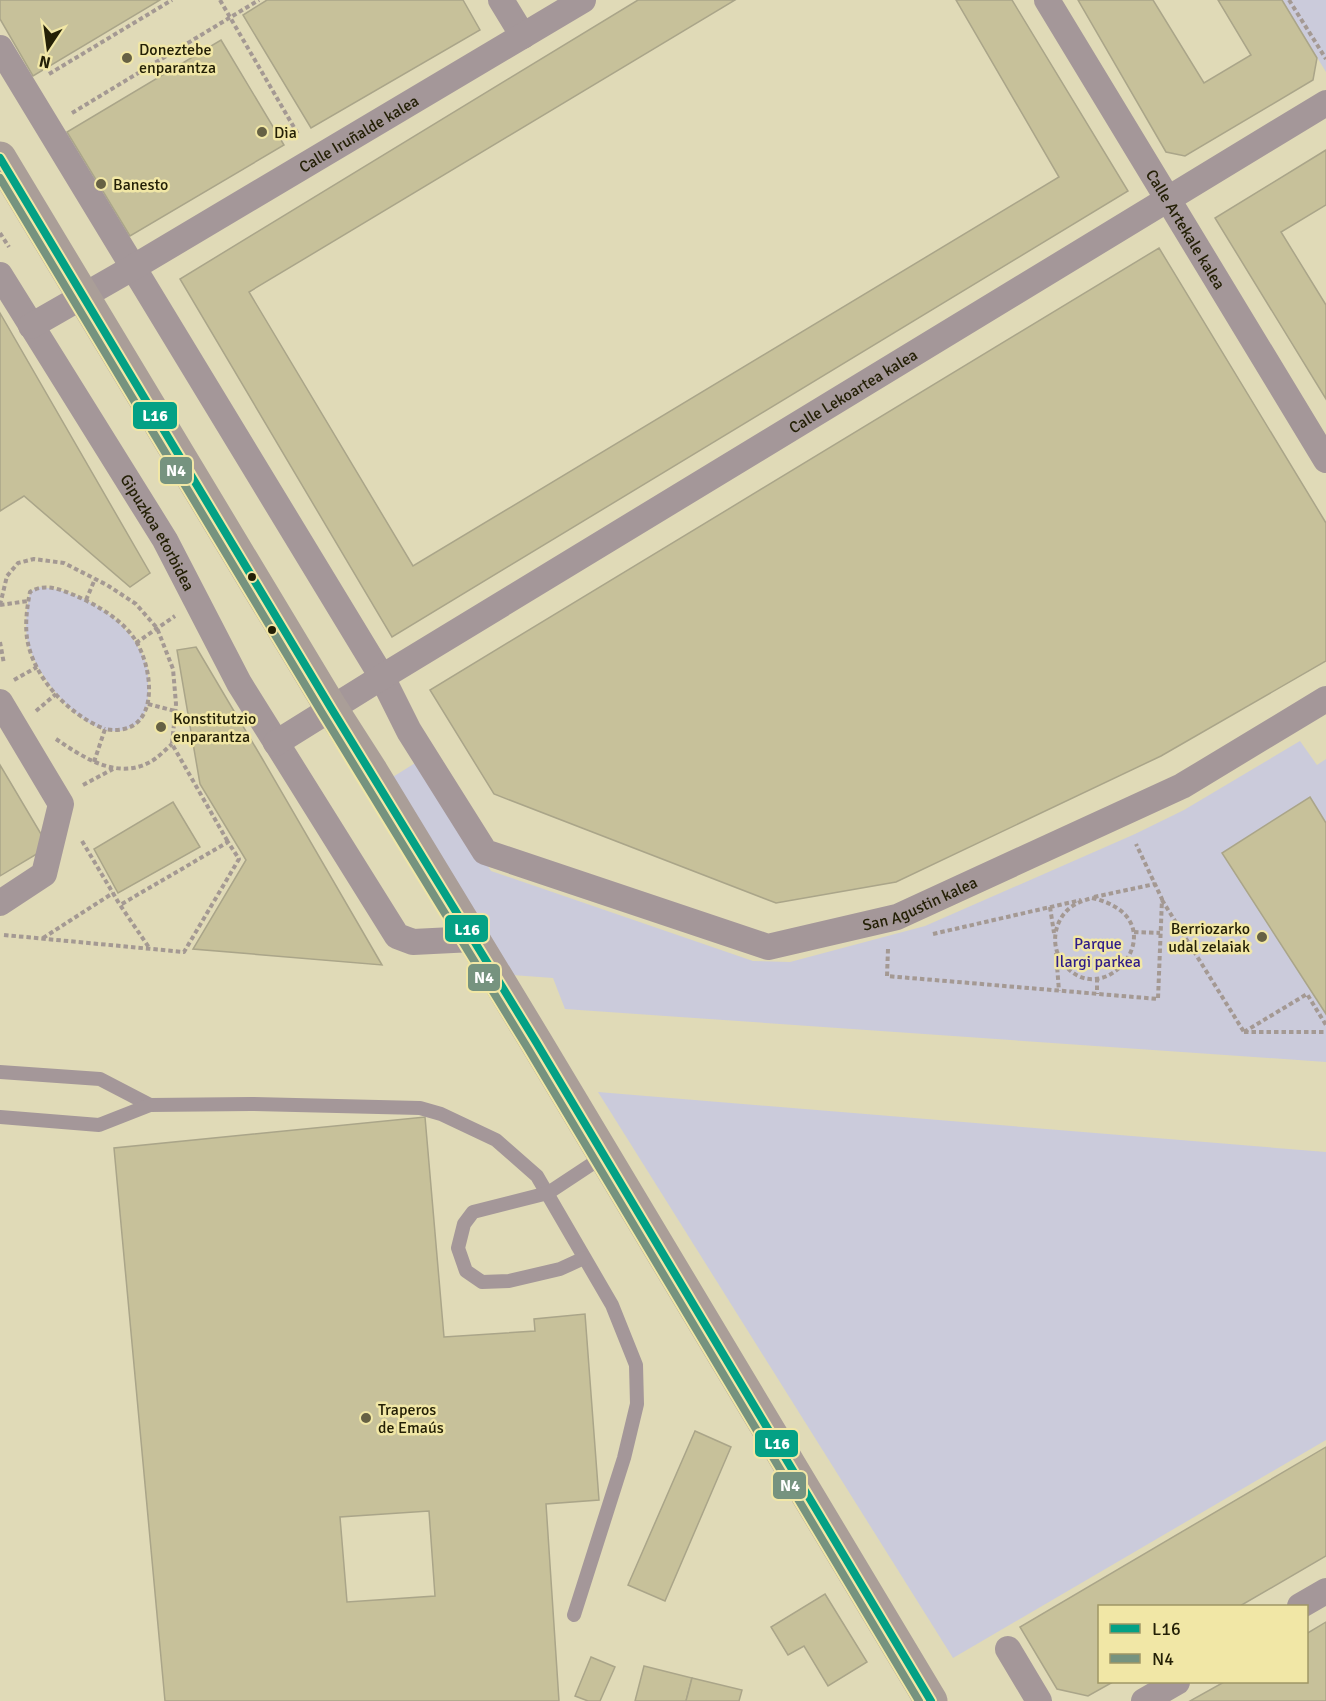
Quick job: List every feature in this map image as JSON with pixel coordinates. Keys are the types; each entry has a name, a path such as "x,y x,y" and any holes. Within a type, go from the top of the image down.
{"main road":[{"path":"0,158 604,1156 930,1701"}],"street":[{"path":"501,0 523,36"},
{"name":"Calle Iruñalde kalea","path":"134,267 583,0"},
{"name":"Calle Artekale kalea","path":"1047,0 1326,460"},
{"path":"0,48 382,677 276,743"},
{"name":"Calle Lekoartea kalea","path":"382,677 1326,103"},
{"path":"31,326 134,267"},
{"name":"Gipuzkoa etorbidea","path":"0,275 165,540 238,683 397,936 413,942 472,939"},
{"name":"San Agustin kalea","path":"382,677 409,731 485,852 768,947 897,917 1182,786 1326,699"},
{"path":"0,903 44,874 61,804 7,691"},
{"path":"1302,1605 1326,1591"},
{"path":"1008,1649 1039,1701"},
{"path":"1144,1701 1174,1683"}],"lane":[{"path":"0,1072 100,1079 150,1105"},
{"path":"0,1117 99,1125 150,1105 251,1104 420,1108 441,1114 496,1140 537,1176 549,1193 612,1305 636,1365 637,1404 624,1458 574,1615"},
{"path":"584,1258 560,1269 509,1281 482,1282 466,1271 458,1248 464,1224 472,1212 549,1193 604,1156"}],"path":[{"path":"46,76 172,0"},
{"path":"220,0 304,144"},
{"path":"70,114 259,0"},
{"path":"1289,0 1326,59"},
{"path":"0,583 18,563 34,559 64,563 136,604 157,628 173,669 176,711 172,744 239,859 184,952 4,935"},
{"path":"7,576 0,605 28,602"},
{"path":"86,600 95,579"},
{"path":"38,587 57,588 86,600 111,616 133,637 147,663 148,704 136,724 126,730 115,731 90,723 56,694 37,667 27,638 30,592 38,587"},
{"path":"136,643 181,612"},
{"path":"0,642 4,664"},
{"path":"7,691 37,667"},
{"path":"33,714 56,694"},
{"path":"148,704 176,711"},
{"path":"94,762 105,729"},
{"path":"51,735 84,758 114,768 133,769 152,761 172,744"},
{"path":"82,785 114,768"},
{"path":"81,839 120,905 150,949"},
{"path":"120,905 228,842"},
{"path":"1136,844 1162,899 1244,1032"},
{"path":"931,934 1155,884"},
{"path":"43,939 113,893"},
{"path":"1050,907 1056,947 1060,958 1066,967 1086,978 1110,975 1121,968 1129,958 1134,945 1134,932 1124,912 1114,905 1092,898 1071,907 1063,915 1055,936 1056,947 1059,991"},
{"path":"888,949 887,976 1158,999 1162,899"},
{"path":"1134,932 1160,933"},
{"path":"1097,978 1097,994"},
{"path":"1244,1032 1307,994 1326,1025"},
{"path":"1244,1032 1326,1032"}],"green space":[{"path":"1282,0 1326,0 1326,72"},
{"path":"38,587 71,594 102,609 116,620 137,646 147,667 148,693 144,714 135,725 119,731 102,729 84,719 68,706 53,689 31,653 27,638 30,592"},
{"name":"Parque Ilargi parkea","path":"1300,741 1317,765 1326,759 1326,1062 565,1009 553,978 512,975 388,780 420,760 491,871 753,961 790,962 925,926 1135,834 1184,810"},
{"path":"598,1092 1326,1152 1326,1440 953,1658"}],"building":[{"path":"0,0 160,0 33,76 0,19"},
{"path":"267,0 463,0 480,30 311,128 243,15"},
{"path":"638,0 735,0 249,292 413,566 1059,177 956,0 1012,0 1128,191 392,637 180,279"},
{"path":"1078,0 1153,0 1204,83 1251,55 1218,0 1282,0 1317,58 1313,80 1185,156 1166,152"},
{"path":"221,40 284,145 130,236 67,132"},
{"path":"1326,150 1326,205 1281,232 1326,305 1326,399 1215,218"},
{"path":"1159,248 1326,523 1326,661 1161,756 896,882 776,903 494,794 430,690"},
{"path":"0,313 150,573 130,587 24,496 0,511"},
{"path":"196,647 382,965 193,949 246,860 200,784 177,650"},
{"path":"0,765 41,834 40,852 0,876"},
{"path":"1310,797 1326,823 1326,1014 1222,853"},
{"path":"173,802 200,847 118,893 94,849"},
{"name":"Traperos de Emaús","path":"425,1117 444,1337 535,1331 534,1319 585,1314 599,1500 546,1504 559,1701 165,1701 114,1148","holes":["429,1511 435,1596 347,1602 340,1517"]},
{"path":"695,1431 731,1447 665,1601 628,1585"},
{"path":"1326,1447 1326,1556 1242,1605 1098,1605 1098,1683 1111,1683 1088,1696 1057,1689 1020,1627"},
{"path":"825,1594 867,1662 828,1686 804,1646 788,1655 771,1627"},
{"path":"1326,1622 1326,1701 1190,1701 1222,1683 1308,1683 1308,1633"},
{"path":"591,1657 615,1667 600,1701 588,1701 575,1696"},
{"path":"644,1666 692,1678 686,1701 635,1701"},
{"path":"692,1678 742,1690 739,1701 686,1701"}],"transit line":[{"name":"L16","path":"0,158 331,708 536,1042 931,1701"},
{"name":"N4","path":"0,178 322,713 527,1047 919,1701"}],"place":[{"name":"Doneztebe enparantza","path":"127,58"},
{"name":"Dia","path":"262,132"},
{"name":"Banesto","path":"101,184"},
{"name":"Konstitutzio enparantza","path":"161,727"},
{"name":"Berriozarko udal zelaiak","path":"1262,937"},
{"name":"Traperos de Emaús","path":"366,1418"}]}
